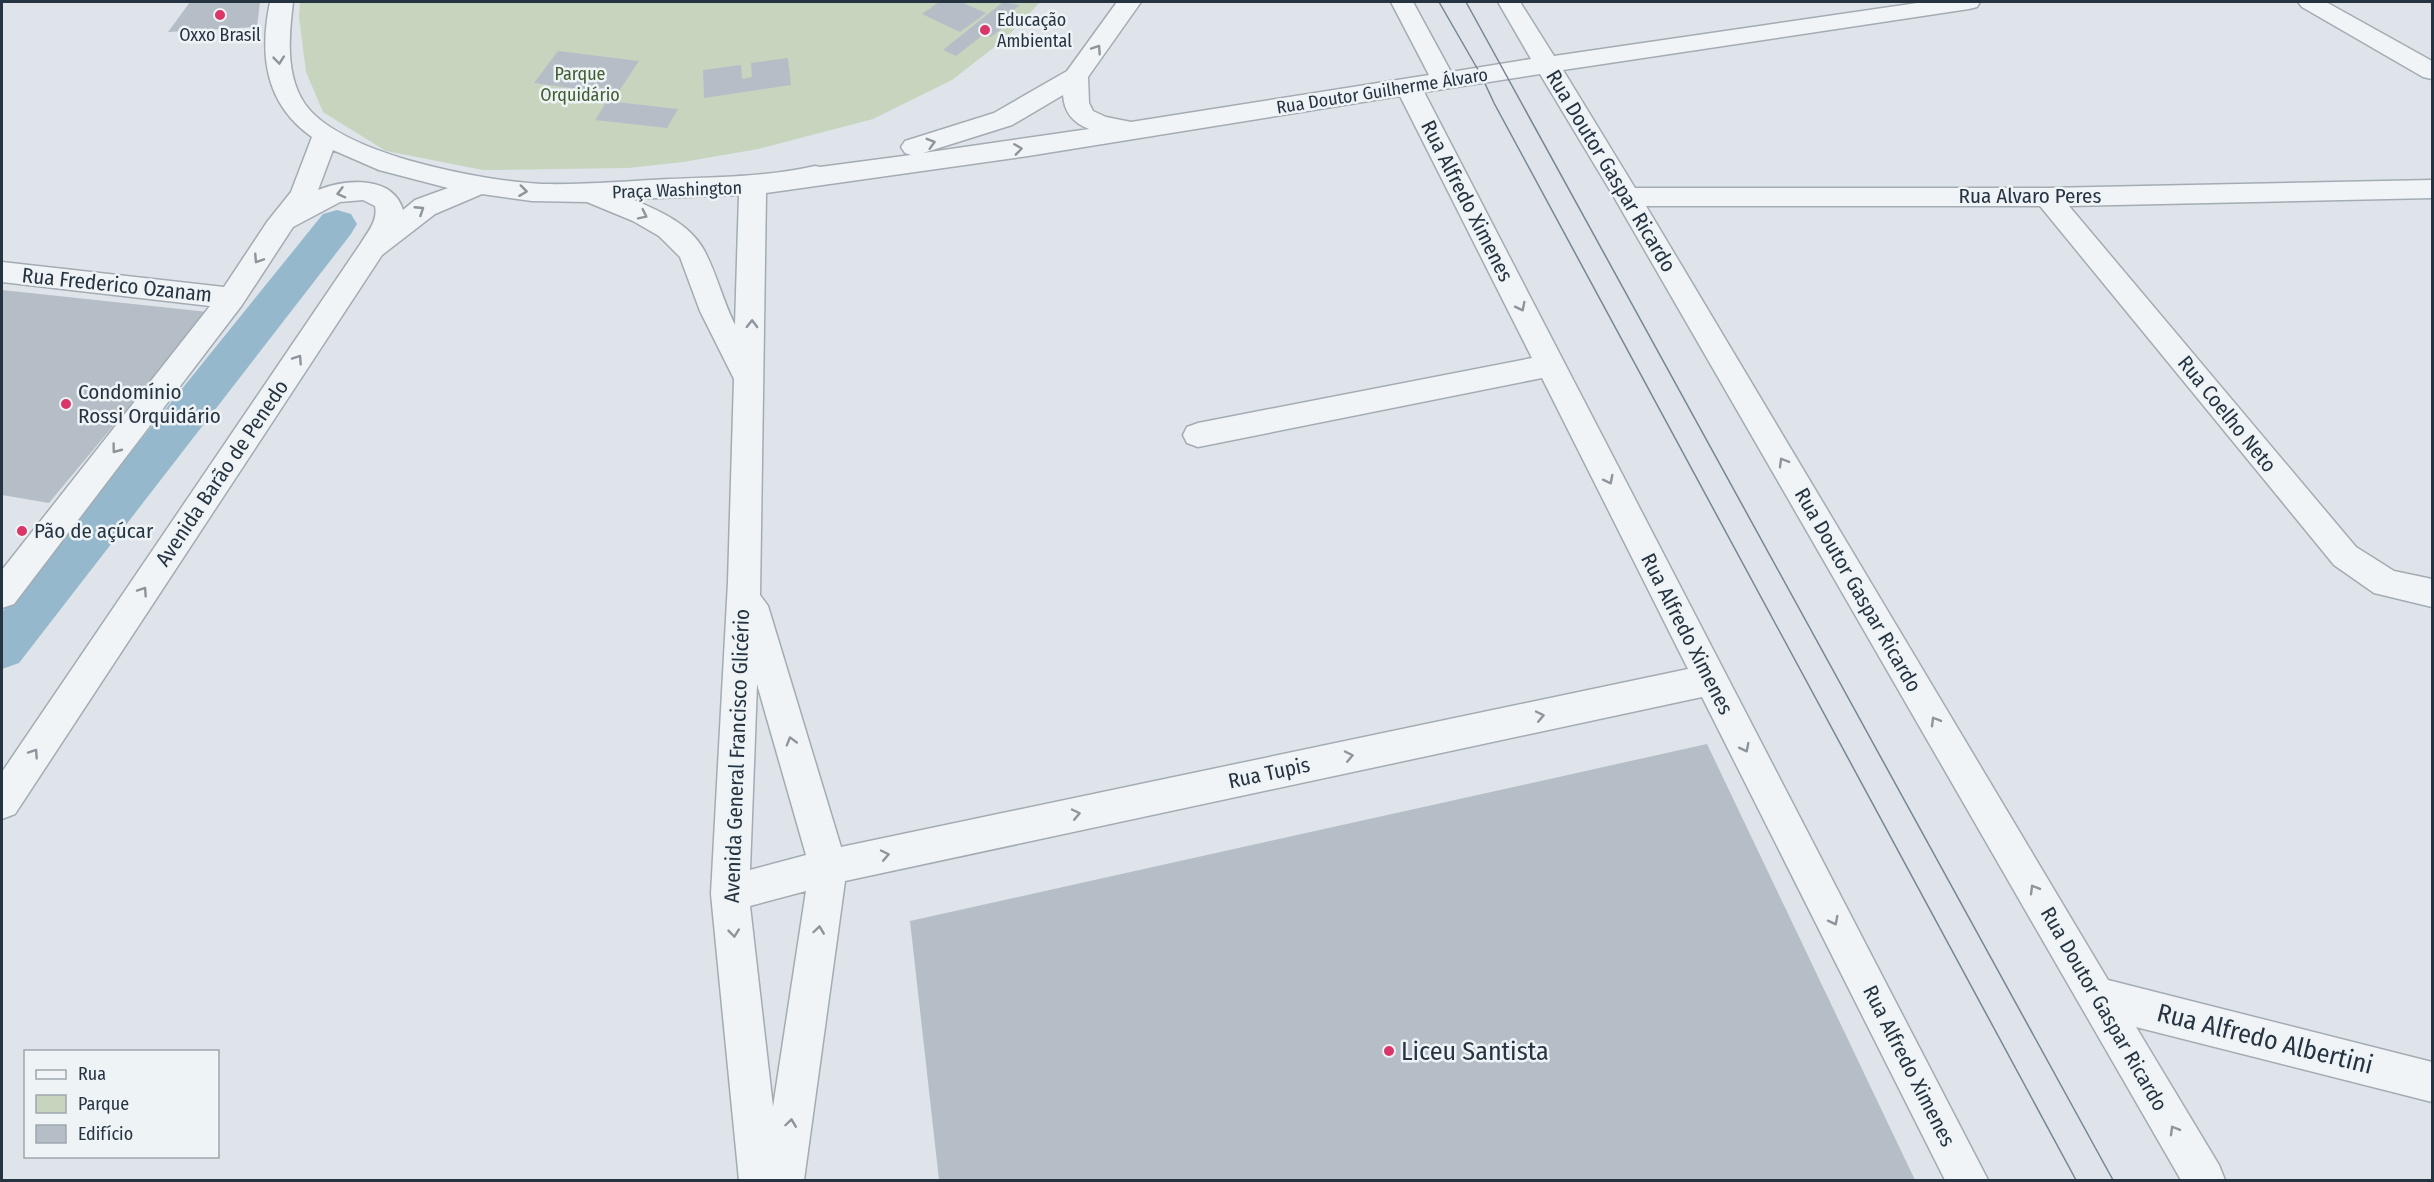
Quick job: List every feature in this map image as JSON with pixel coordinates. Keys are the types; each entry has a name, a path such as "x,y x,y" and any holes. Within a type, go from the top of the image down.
{"street":[{"name":"Praça Washington","path":"280,2 277,31 278,63 285,92 298,113 326,135 366,157 421,174 526,192 588,193 753,187 794,180 949,138 1003,118 1076,77 1129,2"},
{"path":"1402,2 1444,81"},
{"name":"Rua Doutor Gaspar Ricardo","path":"1509,2 1627,197 2204,1180"},
{"name":"Rua Doutor Guilherme Álvaro","path":"794,180 1547,65 1856,10 1969,2"},
{"path":"2310,2 2433,71"},
{"path":"1076,77 1074,98 1078,113 1090,122 1132,130"},
{"name":"Rua Alfredo Ximenes","path":"1408,86 1967,1180"},
{"path":"2,594 232,298 303,195 326,135"},
{"name":"Avenida Barão de Penedo","path":"2,802 372,248 425,207 479,184"},
{"name":"Avenida General Francisco Glicério","path":"753,187 744,582 730,894 760,1180"},
{"name":"Rua Alvaro Peres","path":"1627,197 2047,197 2433,189"},
{"path":"281,225 303,209 332,195 351,190 372,191 385,199 388,208 388,221 372,248"},
{"name":"Avenida General Francisco Glicério","path":"588,193 651,219 669,229 692,253 714,311 750,382"},
{"name":"Rua Coelho Neto","path":"2047,197 2345,556 2386,583 2433,593"},
{"name":"Rua Frederico Ozanam","path":"2,272 100,285 232,298"},
{"path":"1198,435 1550,365"},
{"name":"Avenida General Francisco Glicério","path":"744,582 828,867 783,1180"},
{"name":"Rua Tupis","path":"730,894 828,867 1710,680"},
{"name":"Rua Alfredo Albertini","path":"2097,997 2433,1082"}],"green space":[{"name":"Parque Orquidário","path":"300,2 1040,2 1006,38 952,80 873,119 758,149 683,162 628,168 483,170 386,151 323,112 306,72 299,17"}],"building":[{"name":"Oxxo Brasil","path":"190,2 260,2 257,27 168,32"},
{"path":"939,2 961,2 986,13 960,32 922,14"},
{"name":"Educação Ambiental","path":"1003,2 1020,5 999,22 1006,25 991,37 984,34 956,56 943,50"},
{"path":"558,51 639,61 617,94 534,83"},
{"path":"788,58 791,85 704,98 703,70 741,65 742,79 752,77 751,63"},
{"path":"607,101 678,109 667,128 595,120"},
{"name":"Condomínio Rossi Orquidário","path":"2,290 208,312 49,503 2,495"},
{"name":"Liceu Santista","path":"1707,744 1915,1180 939,1180 910,921"}],"waterway":[{"path":"2,648 337,224"}],"tram line":[{"path":"1439,2 1481,75 1494,103 2076,1180"},
{"path":"1466,2 2113,1180"}],"place":[{"name":"Oxxo Brasil","path":"220,15"},
{"name":"Educação Ambiental","path":"985,30"},
{"name":"Condomínio Rossi Orquidário","path":"66,404"},
{"name":"Pão de açúcar","path":"22,531"},
{"name":"Liceu Santista","path":"1389,1051"}]}
